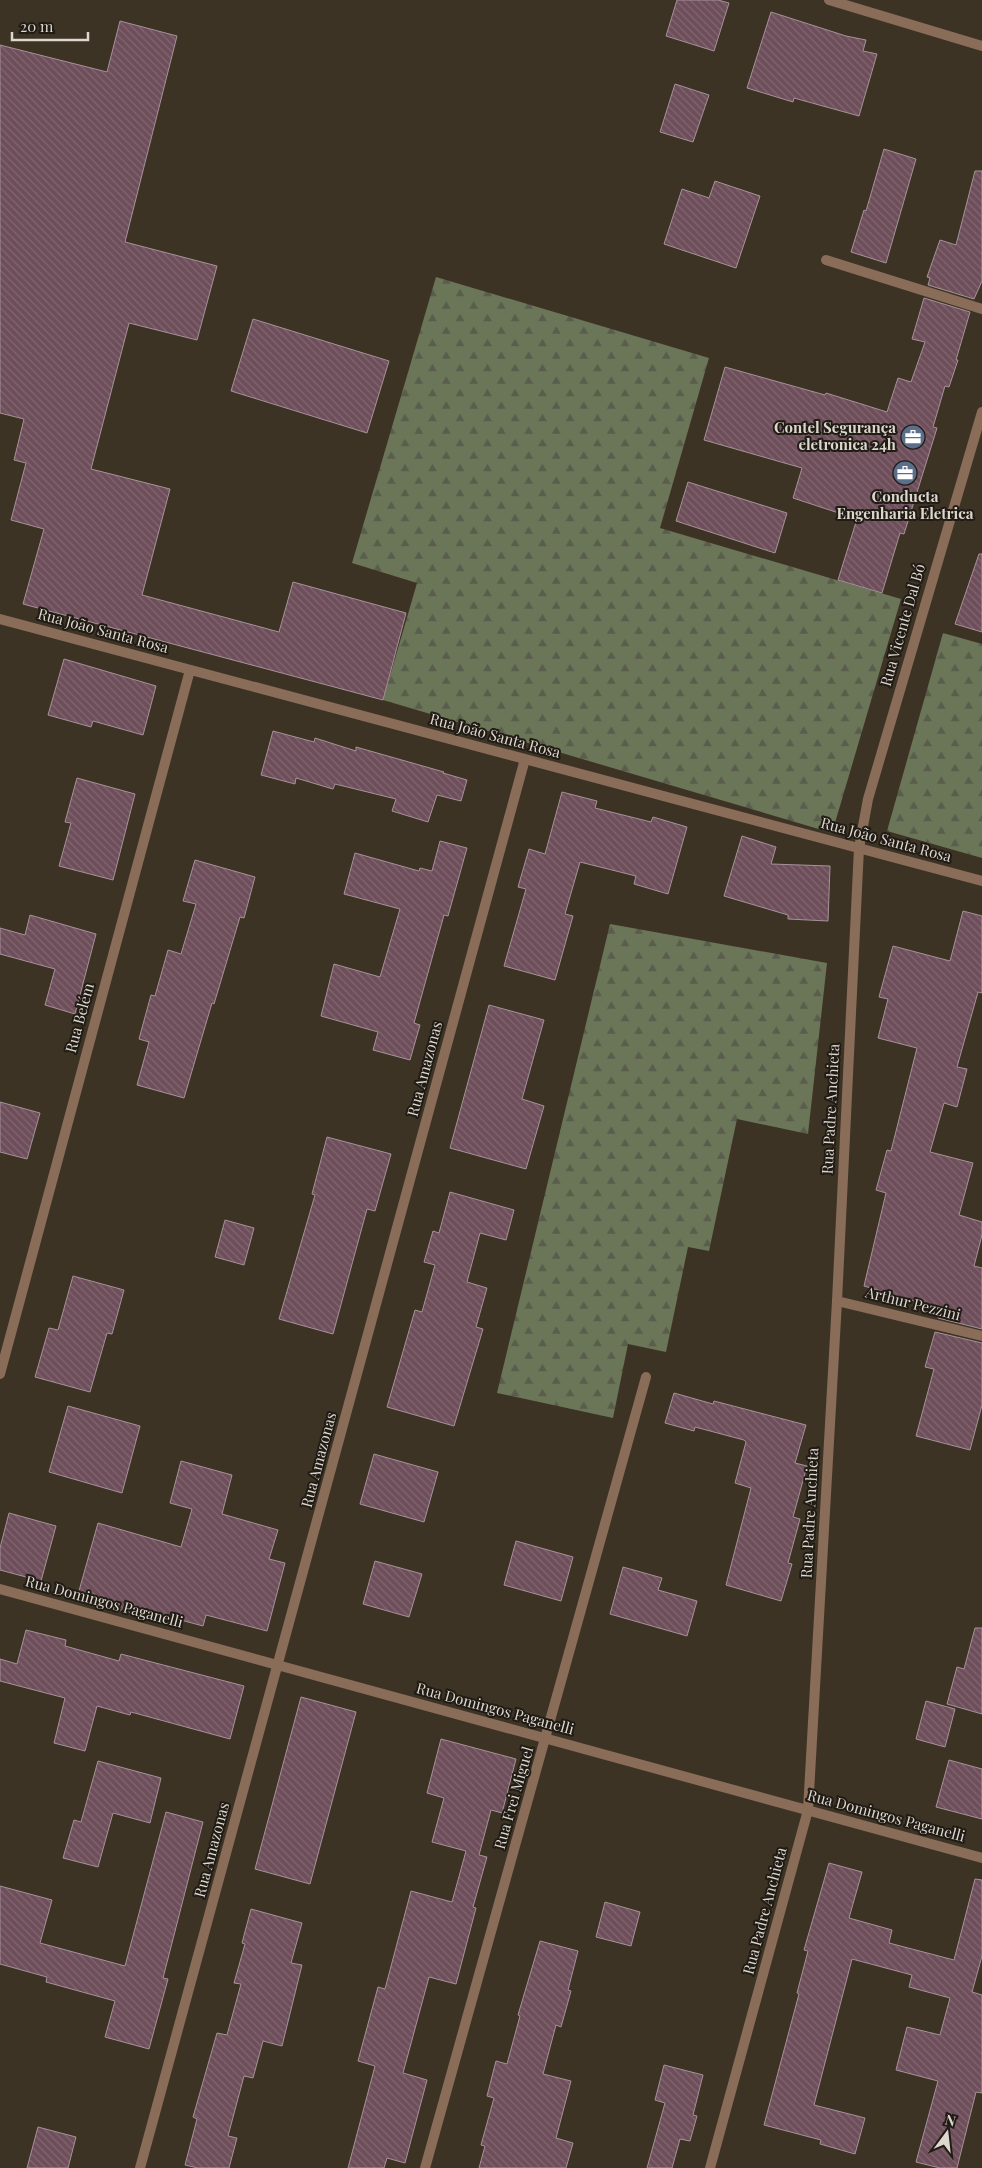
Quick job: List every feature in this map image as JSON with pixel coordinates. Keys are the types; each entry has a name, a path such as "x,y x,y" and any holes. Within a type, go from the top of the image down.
{"street":[{"path":"830,0 982,46"},
{"path":"826,260 982,309"},
{"name":"Rua Vicente Dal Bó","path":"859,848 868,799 982,412"},
{"name":"Rua João Santa Rosa","path":"0,619 982,880"},
{"name":"Rua Belém","path":"0,1374 190,670"},
{"name":"Rua Amazonas","path":"140,2168 525,759"},
{"name":"Rua Padre Anchieta","path":"710,2168 808,1810 837,1301 859,848"},
{"name":"Arthur Pezzini","path":"837,1301 982,1336"},
{"name":"Rua Frei Miguel","path":"425,2168 646,1377"},
{"name":"Rua Domingos Paganelli","path":"0,1589 982,1858"}],"green space":[{"path":"436,277 709,358 660,528 901,599 832,833 383,700 417,583 352,563"},
{"path":"943,633 982,644 982,858 887,831"},
{"path":"610,924 827,963 808,1134 737,1119 709,1251 688,1247 666,1352 628,1344 613,1418 497,1393"}],"building":[{"path":"677,0 718,0 729,3 714,51 666,36"},
{"path":"771,12 846,36 866,40 863,51 877,54 859,116 794,98 793,102 747,88"},
{"path":"120,21 177,36 125,242 217,266 197,340 129,323 91,469 170,489 142,595 279,632 293,582 406,613 383,700 23,604 44,529 11,520 26,463 14,460 24,419 0,413 0,45 107,72"},
{"path":"675,84 709,95 693,142 660,132"},
{"path":"884,149 916,159 886,263 851,252 864,210 866,211"},
{"path":"975,171 982,171 982,281 974,299 928,285 930,278 927,277 940,240 956,245"},
{"path":"715,181 760,196 736,268 664,244 682,189 709,198"},
{"path":"924,298 970,312 949,387 945,386 933,427 937,428 904,534 900,533 882,593 838,580 857,519 793,498 802,468 704,440 725,367 825,395 826,393 887,412 898,378 911,382 925,342 912,339"},
{"path":"253,319 389,361 367,433 231,391"},
{"path":"688,482 787,513 775,553 676,521"},
{"path":"979,554 982,554 982,632 955,624"},
{"path":"64,659 156,686 143,735 93,721 91,727 48,715"},
{"path":"273,731 314,742 315,738 356,751 356,747 467,780 461,801 437,795 428,822 392,811 396,799 335,784 333,789 296,778 295,784 261,775"},
{"path":"77,778 135,794 113,880 59,866 71,823 65,822"},
{"path":"562,792 597,801 595,808 651,822 653,817 687,827 668,894 634,884 636,876 580,862 565,914 573,916 555,980 504,966 526,889 518,887 529,849 545,854"},
{"path":"742,836 776,847 771,864 830,866 828,921 788,919 788,915 724,896"},
{"path":"440,841 467,848 448,916 444,915 414,1023 420,1025 410,1060 373,1050 378,1032 321,1016 334,964 380,977 400,909 344,894 355,853 419,871 420,868 432,871"},
{"path":"195,860 255,877 244,918 240,917 214,1004 212,1003 184,1098 137,1085 149,1042 139,1039 151,995 155,996 168,950 181,954 196,904 183,901"},
{"path":"963,911 982,916 982,993 978,992 957,1067 967,1069 957,1107 944,1103 930,1152 973,1163 959,1215 982,1222 982,1235 974,1266 982,1268 982,1329 938,1318 941,1309 864,1286 886,1193 876,1190 887,1150 891,1151 917,1048 878,1038 888,999 879,997 893,946 950,961"},
{"path":"30,915 96,934 75,1014 45,1005 55,969 0,954 0,928 25,935"},
{"path":"489,1005 544,1020 522,1099 544,1106 526,1169 450,1148"},
{"path":"0,1102 40,1113 27,1159 0,1152"},
{"path":"327,1137 391,1154 375,1211 367,1209 333,1334 279,1319 315,1195 312,1194"},
{"path":"450,1192 514,1210 506,1240 480,1233 467,1282 487,1288 476,1327 483,1329 454,1426 387,1407 415,1310 422,1312 435,1265 424,1262 433,1231 439,1233"},
{"path":"225,1220 254,1228 244,1265 215,1257"},
{"path":"73,1276 124,1290 112,1334 107,1333 90,1392 35,1377 49,1328 58,1330"},
{"path":"935,1332 982,1343 982,1405 970,1450 916,1436 934,1369 925,1367"},
{"path":"674,1393 713,1404 714,1401 806,1425 795,1463 807,1466 793,1517 800,1519 788,1563 792,1564 781,1601 726,1585 751,1488 735,1483 746,1442 695,1427 694,1431 665,1423"},
{"path":"68,1406 140,1426 122,1493 49,1472"},
{"path":"374,1454 438,1472 424,1522 360,1504"},
{"path":"181,1461 232,1475 222,1514 278,1530 269,1559 285,1563 267,1631 206,1615 203,1626 155,1613 153,1619 77,1598 98,1523 181,1547 192,1509 170,1503"},
{"path":"9,1513 56,1526 41,1581 0,1570 0,1548"},
{"path":"516,1541 573,1557 561,1601 504,1585"},
{"path":"375,1561 422,1574 409,1617 363,1604"},
{"path":"623,1567 662,1578 658,1590 697,1601 687,1636 610,1614"},
{"path":"975,1628 982,1628 982,1714 947,1704 957,1667 964,1669"},
{"path":"26,1630 66,1640 65,1646 119,1661 121,1654 244,1686 230,1739 131,1712 130,1715 97,1706 85,1751 54,1743 65,1698 0,1681 0,1659 17,1664"},
{"path":"301,1697 356,1712 310,1884 255,1869"},
{"path":"926,1701 955,1709 945,1747 916,1739"},
{"path":"441,1739 516,1759 502,1813 491,1810 479,1855 487,1857 473,1907 476,1908 456,1984 429,1977 403,2073 427,2080 405,2163 387,2158 384,2168 348,2168 375,2066 358,2061 378,1987 385,1989 411,1891 452,1902 466,1851 432,1842 444,1798 427,1793"},
{"path":"949,1760 982,1769 982,1819 936,1807"},
{"path":"98,1761 161,1778 150,1823 113,1813 98,1867 63,1858 74,1820 81,1822"},
{"path":"166,1812 203,1822 163,1978 168,1979 149,2049 105,2037 115,2001 46,1982 47,1977 0,1964 0,1886 52,1900 40,1943 125,1966"},
{"path":"829,1863 862,1872 849,1918 892,1930 889,1943 954,1960 975,1879 982,1880 982,1956 972,1992 982,1995 982,2093 976,2092 957,2168 940,2168 916,2162 938,2081 896,2070 907,2027 940,2035 950,1998 909,1987 912,1975 852,1959 814,2105 865,2118 855,2154 820,2144 821,2140 764,2125 799,1994 797,1993 808,1951 804,1950"},
{"path":"605,1902 640,1912 631,1946 596,1937"},
{"path":"251,1909 302,1923 291,1963 302,1965 282,2046 263,2041 253,2078 244,2076 228,2136 237,2138 229,2168 198,2168 185,2165 197,2119 193,2117 217,2033 227,2035 241,1984 234,1983 245,1944 242,1943"},
{"path":"540,1941 578,1951 568,1990 571,1991 561,2027 556,2025 543,2074 571,2081 556,2138 573,2143 566,2168 479,2168 485,2146 481,2145 494,2098 487,2096 496,2061 507,2064 520,2016 518,2015"},
{"path":"664,2065 703,2075 693,2115 697,2116 690,2141 680,2139 672,2168 647,2168 665,2103 655,2100"},
{"path":"38,2127 76,2137 68,2168 27,2168"}],"place":[{"name":"Contel Segurança eletronica 24h","path":"913,437"},
{"name":"Conducta Engenharia Eletrica","path":"905,473"}]}
